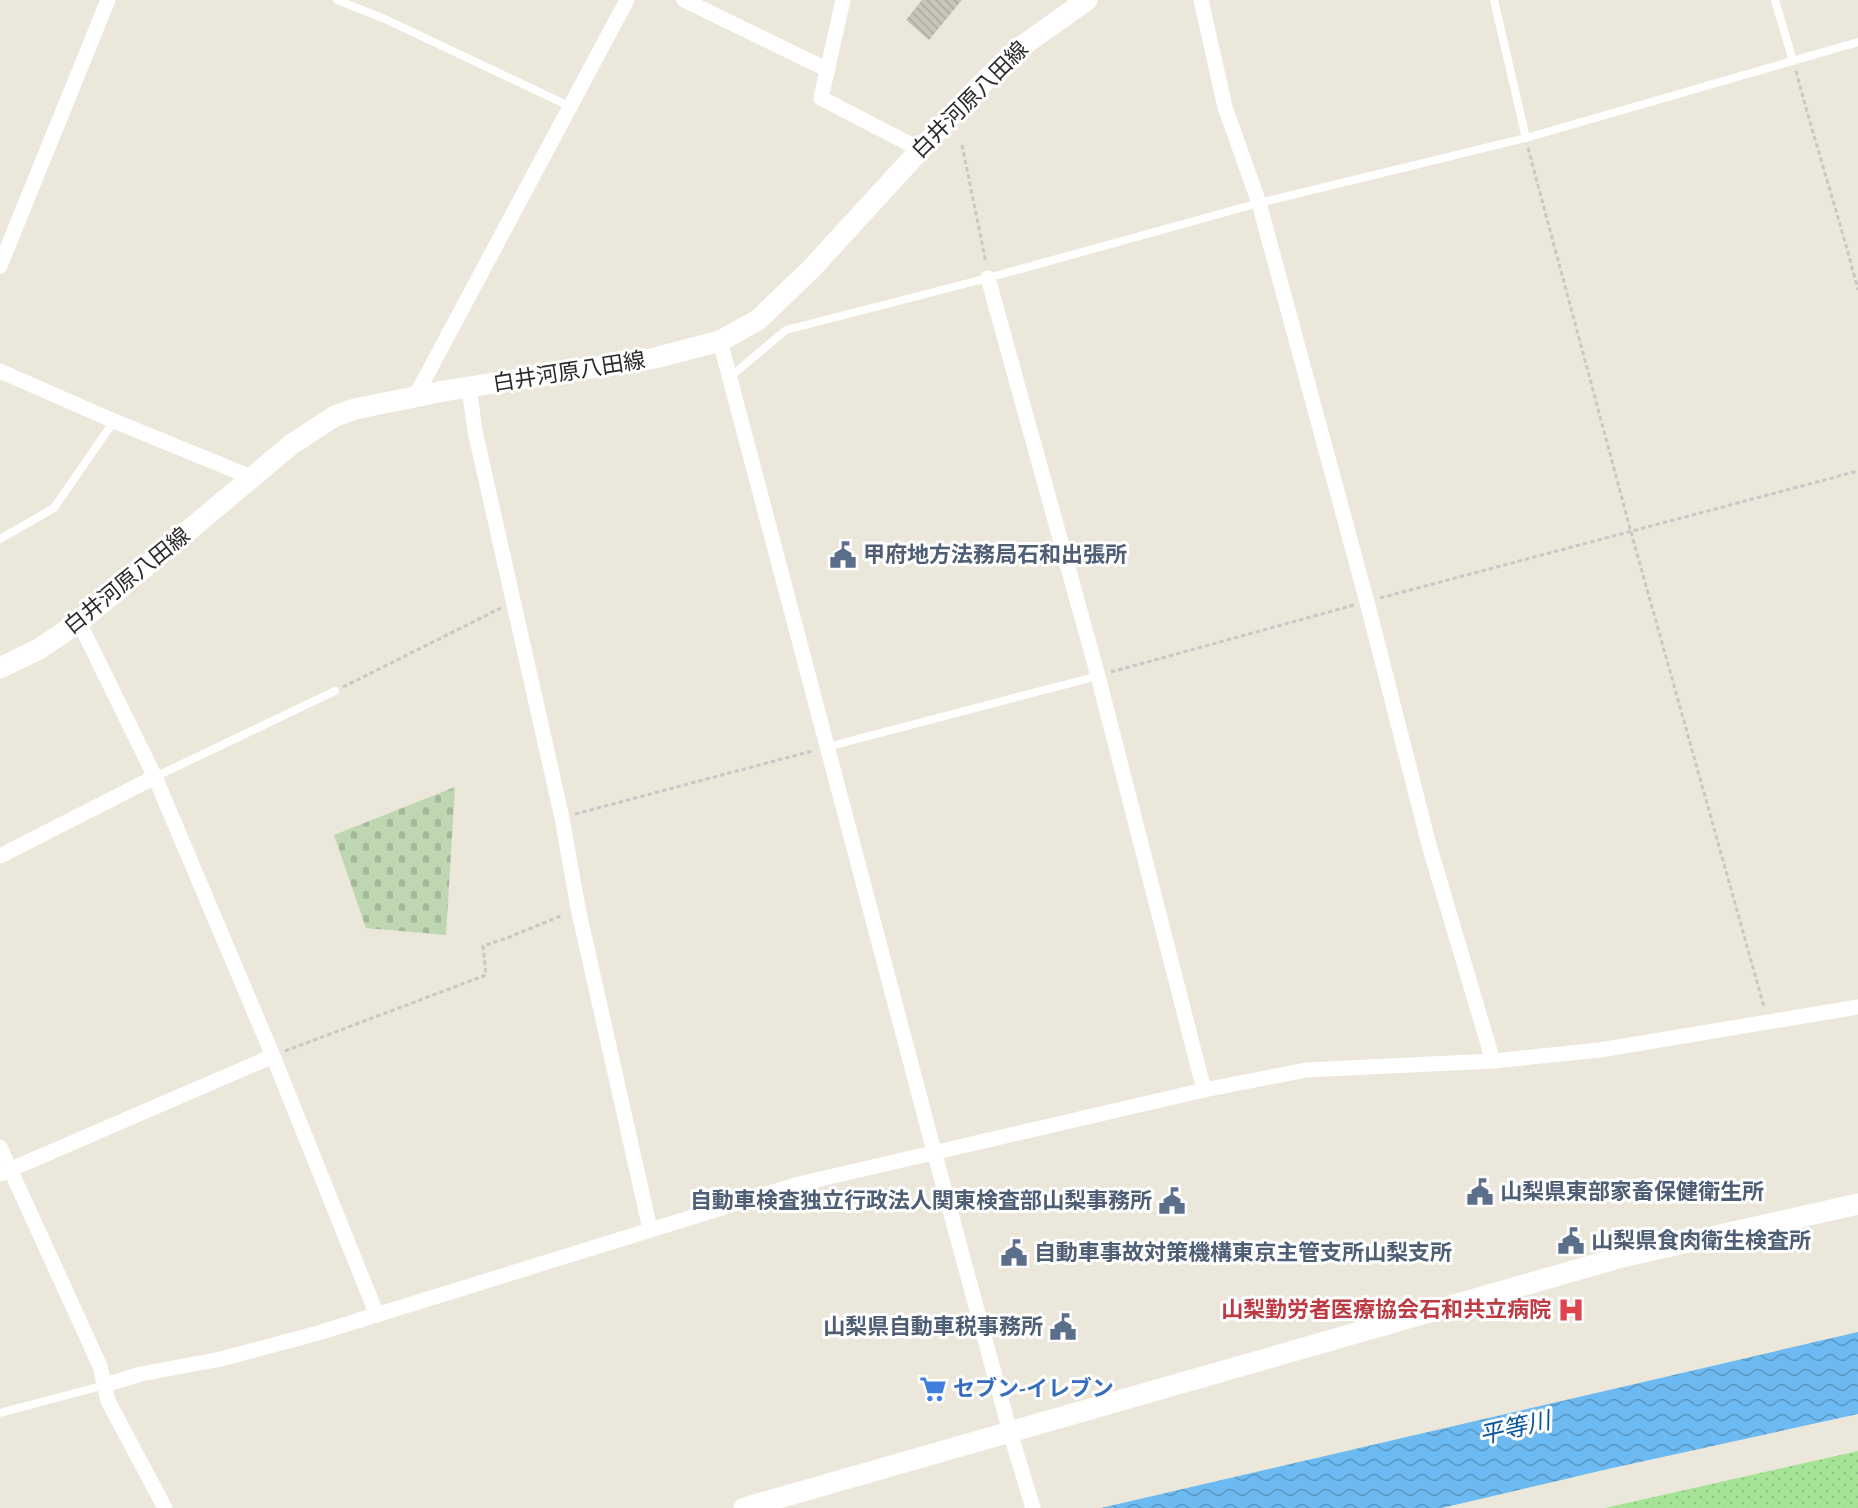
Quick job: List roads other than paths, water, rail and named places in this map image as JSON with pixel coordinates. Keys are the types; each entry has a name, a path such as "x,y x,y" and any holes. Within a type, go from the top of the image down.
{"main road":[{"name":"白井河原八田線","path":"0,668 39,649 80,622 251,477 292,444 334,417 355,409 469,387 655,358 720,341 758,320 784,298 1001,65 1025,44 1087,0"},
{"path":"744,1508 1622,1257 1858,1204"}],"street":[{"path":"0,266 108,0"},
{"path":"415,397 627,0"},
{"path":"684,0 828,70"},
{"path":"843,0 821,98 921,150"},
{"path":"1201,0 1225,107 1259,203 1367,602 1429,845 1493,1061"},
{"path":"988,278 1098,676 1204,1090"},
{"path":"720,341 934,1151 1010,1432 1033,1508"},
{"path":"0,371 251,477"},
{"path":"469,387 475,431 562,818 578,908 650,1229"},
{"path":"80,622 155,777 273,1056 376,1316"},
{"path":"0,856 155,777"},
{"path":"105,1385 141,1374 221,1359 376,1316 799,1184 1204,1090 1306,1070 1493,1061 1600,1050 1858,1007"},
{"path":"5,1173 273,1056"},
{"path":"0,1147 5,1173 100,1366 108,1401 165,1508"}],"lane":[{"path":"337,0 385,19 569,106"},
{"path":"1494,0 1526,138"},
{"path":"1775,0 1793,61"},
{"path":"729,378 786,330 988,278 1259,203 1526,138 1858,42"},
{"path":"0,539 54,508 114,421"},
{"path":"827,747 1098,676"},
{"path":"155,777 335,691"},
{"path":"0,1413 105,1385"}],"water":[{"name":"平等川","path":"1858,1332 1858,1414 1442,1508 1101,1508"}],"place":[{"name":"甲府地方法務局石和出張所","path":"843,555"},
{"name":"山梨県東部家畜保健衛生所","path":"1480,1192"},
{"name":"自動車検査独立行政法人関東検査部山梨事務所","path":"1172,1201"},
{"name":"山梨県食肉衛生検査所","path":"1571,1241"},
{"name":"自動車事故対策機構東京主管支所山梨支所","path":"1014,1253"},
{"name":"山梨勤労者医療協会石和共立病院","path":"1571,1310"},
{"name":"山梨県自動車税事務所","path":"1063,1327"},
{"name":"セブン-イレブン","path":"933,1389"}]}
